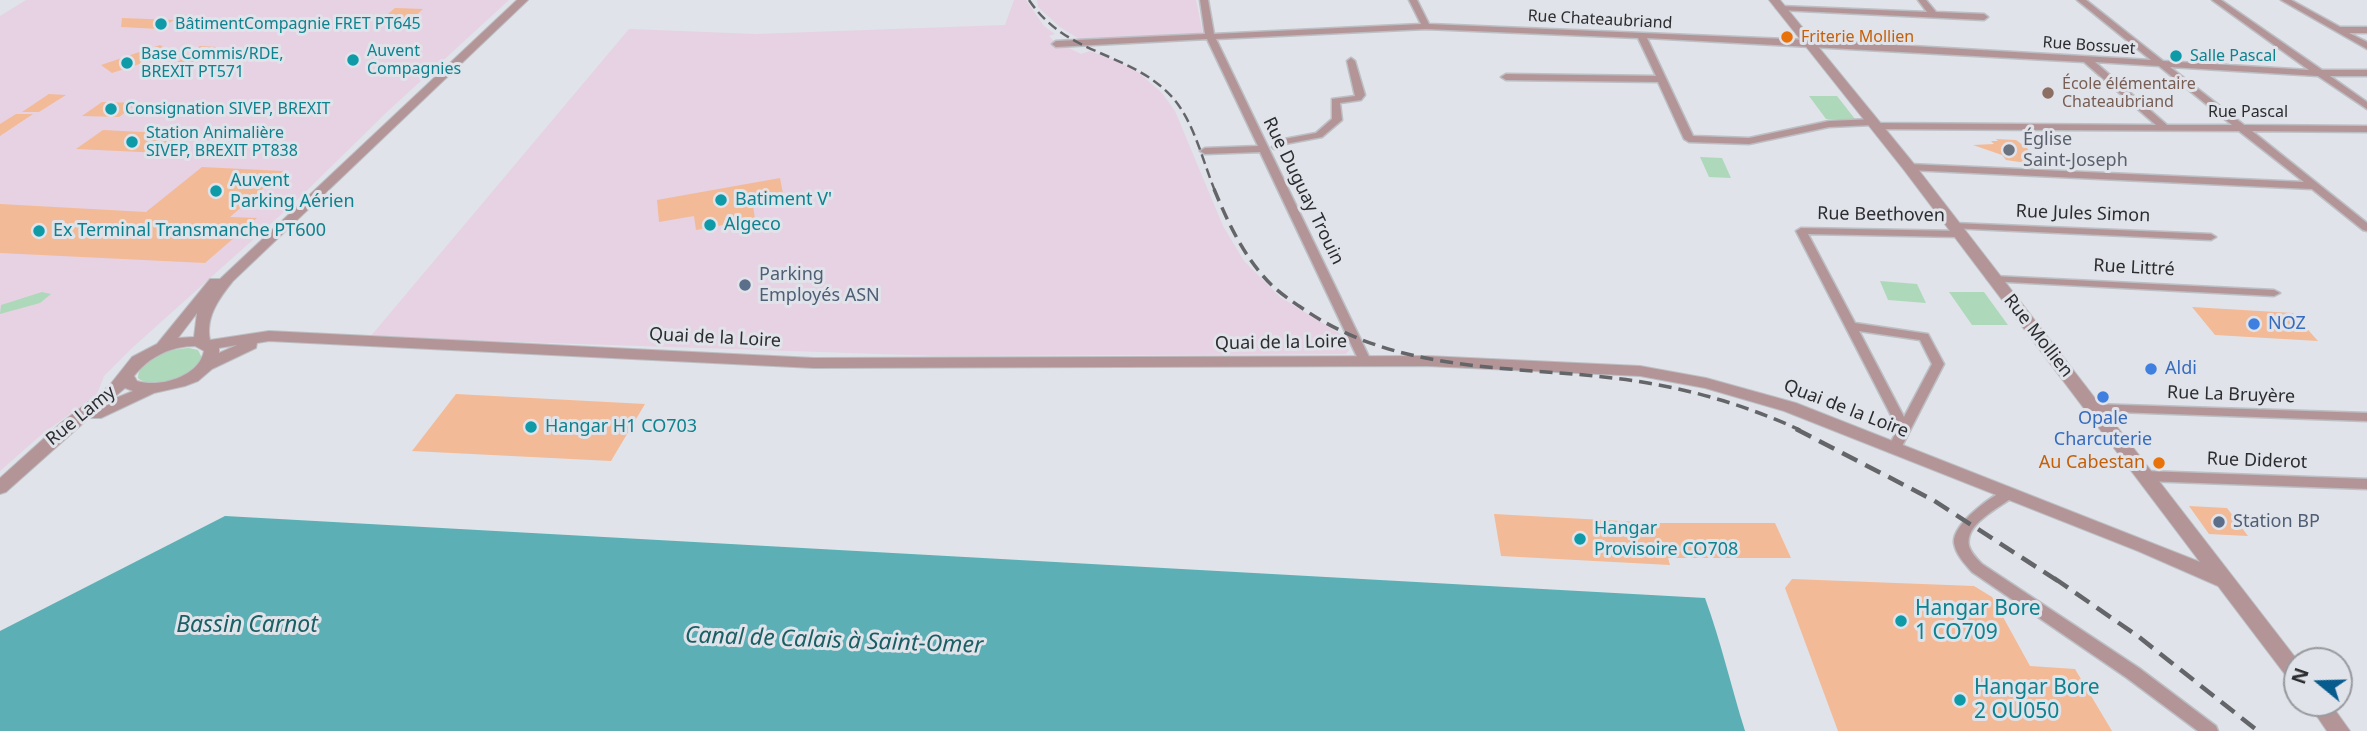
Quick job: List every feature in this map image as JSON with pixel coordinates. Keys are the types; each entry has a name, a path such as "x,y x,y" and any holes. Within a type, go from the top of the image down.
{"street":[{"path":"207,365 213,353 204,344 200,328 214,297 258,247 523,0"},
{"name":"Rue Duguay Trouin","path":"1203,0 1210,36 1364,361"},
{"path":"1413,0 1426,26"},
{"path":"1922,0 1934,15"},
{"path":"2081,0 2367,228"},
{"path":"2216,0 2367,106"},
{"path":"2285,0 2367,46"},
{"path":"1777,4 1984,17"},
{"name":"Rue Mollien","path":"1777,4 1909,167 2283,657"},
{"name":"Rue Chateaubriand","path":"1056,44 1426,26 1809,43"},
{"path":"2339,30 2367,30"},
{"path":"1506,77 1661,79 1641,36"},
{"name":"Rue Bossuet","path":"1809,43 2320,73 2367,73"},
{"path":"2085,59 2165,128"},
{"path":"1277,147 1282,142 1325,132 1337,120 1335,101 1358,98 1360,95 1351,61"},
{"name":"Rue Pascal","path":"1661,79 1689,139 1749,141 1829,124 2367,129"},
{"path":"1205,150 1263,149"},
{"path":"1909,167 2314,186"},
{"name":"Rue Beethoven","path":"1851,326 1801,231 1957,230"},
{"name":"Rue Jules Simon","path":"1957,230 2211,237"},
{"name":"Rue Lamy","path":"0,488 67,424 127,377 135,363 175,335 210,287 258,247"},
{"name":"Rue Littré","path":"1993,279 2274,293"},
{"path":"1851,326 1904,428"},
{"path":"1851,326 1924,337 1938,363 1894,449"},
{"name":"Quai de la Loire","path":"158,349 180,343 204,344 260,337 738,357 814,363 1364,361 1570,365 1658,373 1765,399 2144,546 2226,582"},
{"name":"Quai de la Loire","path":"148,389 179,383 207,365 251,345 299,340"},
{"path":"127,377 132,386 148,389"},
{"name":"Rue Lamy","path":"35,455 79,424 148,389"},
{"name":"Rue La Bruyère","path":"2093,408 2367,417"},
{"name":"Rue Diderot","path":"2145,476 2367,484"},
{"path":"2007,494 1962,532 1959,545 1962,554 1977,568 2133,673 2210,731"}],"shaded area":[{"path":"26,0 509,0 387,112 294,203 132,348 104,376 97,394 41,435 0,471 0,16"},
{"path":"1014,0 1026,0 1044,26 1055,34 1049,36 1053,40 1081,54 1090,51 1117,61 1138,72 1162,93 1175,111 1223,226 1244,261 1280,297 1342,335 1349,350 1346,354 941,356 370,337 629,29 756,34 1005,25"},
{"path":"1037,0 1196,0 1203,34 1087,44 1060,27 1038,7"}],"green space":[{"path":"1809,96 1837,96 1855,119 1826,119"},
{"path":"1700,157 1722,158 1731,178 1709,177"},
{"path":"1880,281 1917,284 1926,303 1888,300"},
{"path":"42,292 51,294 40,303 0,314 1,305"},
{"path":"1949,292 1984,292 2008,325 1972,325"},
{"path":"189,348 198,350 202,358 182,376 154,384 138,378 140,370 150,359 165,352"}],"water":[{"name":"Bassin Carnot","path":"225,516 1705,598 1745,731 0,731 0,631"}],"building":[{"path":"395,8 423,9 411,20 382,19"},
{"path":"122,18 174,20 159,29 121,27"},
{"name":"Base Commis/RDE, BREXIT PT571","path":"160,45 173,53 112,73 101,65"},
{"path":"200,46 217,47 183,71 166,70"},
{"path":"49,94 66,95 39,112 22,112"},
{"name":"Consignation SIVEP, BREXIT","path":"102,102 138,103 119,117 82,116"},
{"path":"16,114 33,114 0,136 0,124"},
{"name":"Station Animalière SIVEP, BREXIT PT838","path":"103,130 187,134 162,153 76,149"},
{"name":"Église Saint-Joseph","path":"1996,139 2016,140 2027,148 2040,165 2006,160 2002,155 1973,145 1994,144 1991,141 1998,141"},
{"path":"202,167 283,171 230,217 257,218 205,263 0,253 0,204 146,212"},
{"name":"Batiment V'","path":"780,178 784,199 753,205 755,219 696,230 694,216 659,222 657,200"},
{"name":"NOZ","path":"2192,307 2293,313 2318,341 2215,335"},
{"name":"Hangar H1 CO703","path":"456,394 645,404 611,461 412,451"},
{"name":"Station BP","path":"2189,506 2227,508 2248,536 2209,534"},
{"name":"Hangar Provisoire CO708","path":"1494,514 1658,523 1775,523 1791,558 1668,558 1670,565 1501,556"},
{"name":"Hangar Bore 2 OU050","path":"1792,579 1974,586 1992,597 2030,666 2075,669 2112,731 1838,731 1785,588"}],"railway":[{"path":"1029,0 1044,19 1062,33 1138,71 1173,98 1192,130 1215,191"},
{"path":"1214,189 1241,246 1268,282 1305,310 1345,332 1386,348 1428,359 1604,377 1687,391 1726,402 1800,430"},
{"path":"1796,429 1933,500 2061,583"},
{"path":"2054,578 2139,637 2258,731"}],"place":[{"name":"BâtimentCompagnie FRET PT645","path":"161,24"},
{"name":"Friterie Mollien","path":"1787,37"},
{"name":"Salle Pascal","path":"2176,56"},
{"name":"Auvent Compagnies","path":"353,60"},
{"name":"Base Commis/RDE, BREXIT PT571","path":"127,63"},
{"name":"École élémentaire Chateaubriand","path":"2048,93"},
{"name":"Consignation SIVEP, BREXIT","path":"111,109"},
{"name":"Station Animalière SIVEP, BREXIT PT838","path":"132,142"},
{"name":"Église Saint-Joseph","path":"2009,150"},
{"name":"Auvent Parking Aérien","path":"216,191"},
{"name":"Batiment V'","path":"721,200"},
{"name":"Algeco","path":"710,225"},
{"name":"Ex Terminal Transmanche PT600","path":"39,231"},
{"name":"Parking Employés ASN","path":"745,285"},
{"name":"NOZ","path":"2254,324"},
{"name":"Aldi","path":"2151,369"},
{"name":"Opale Charcuterie","path":"2103,397"},
{"name":"Hangar H1 CO703","path":"531,427"},
{"name":"Au Cabestan","path":"2159,463"},
{"name":"Station BP","path":"2219,522"},
{"name":"Hangar Provisoire CO708","path":"1580,539"},
{"name":"Hangar Bore 1 CO709","path":"1901,621"},
{"name":"Hangar Bore 2 OU050","path":"1960,700"}],"water label":[{"name":"Canal de Calais à Saint-Omer","path":"834,641"}]}
